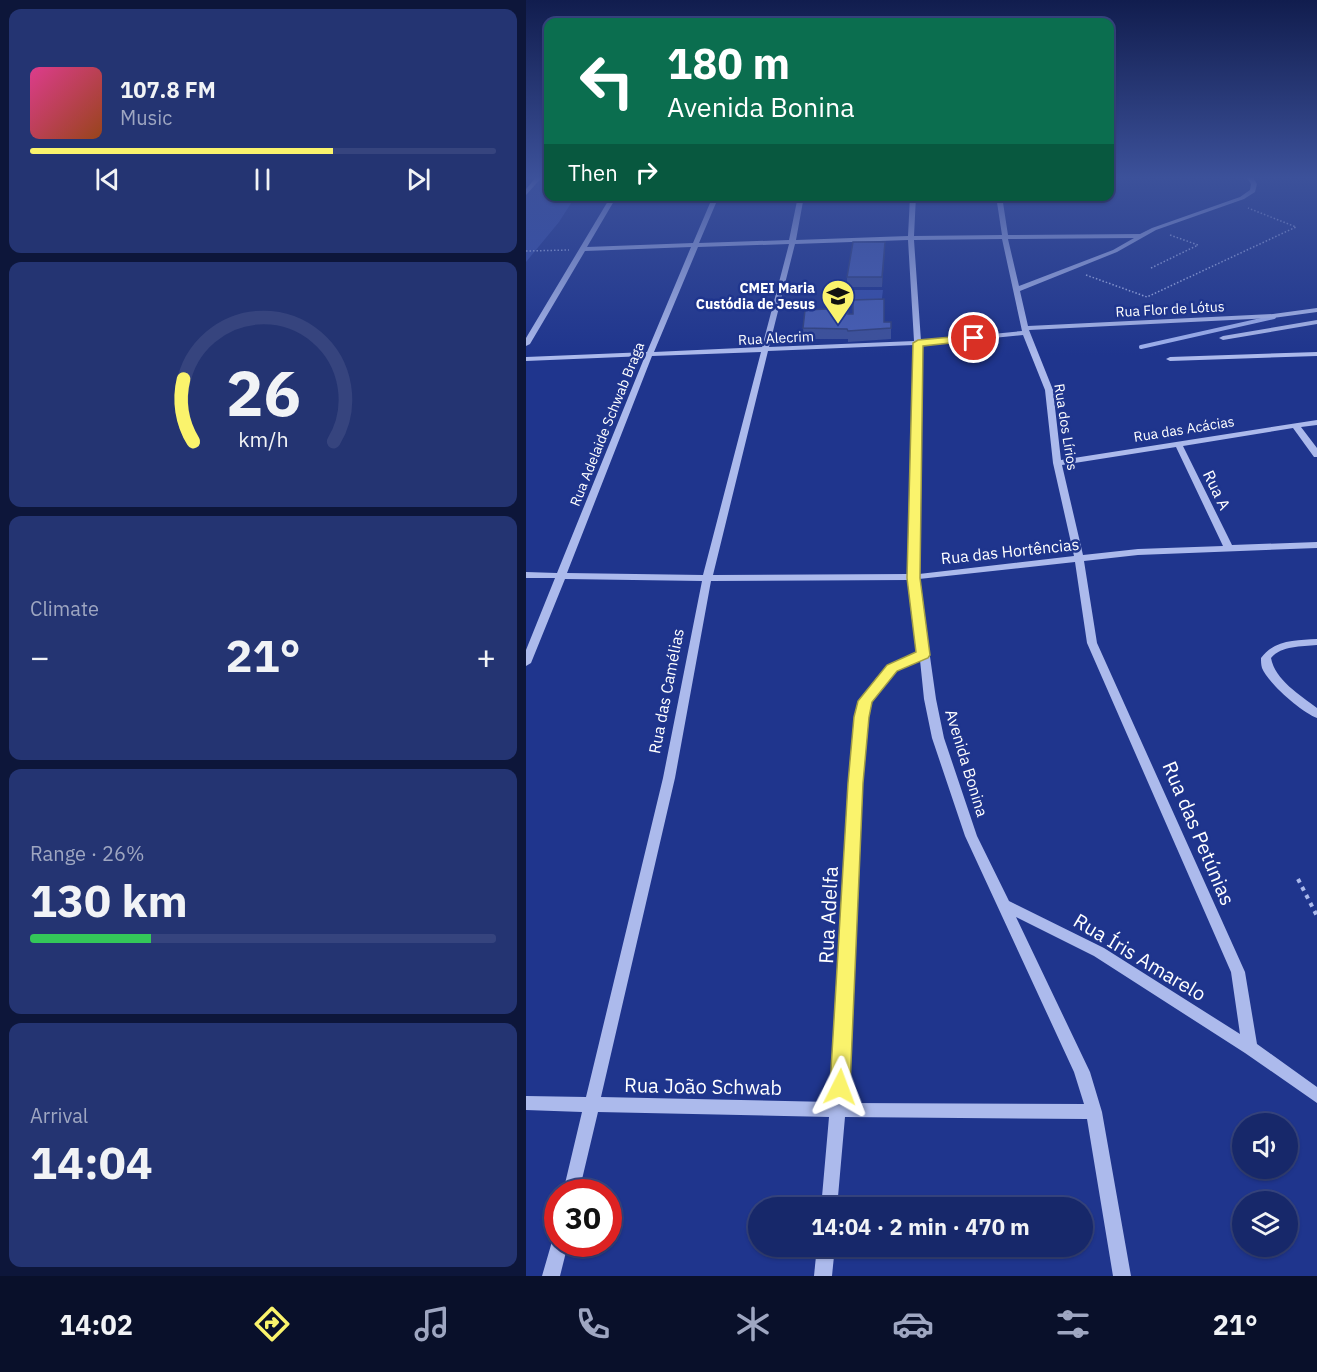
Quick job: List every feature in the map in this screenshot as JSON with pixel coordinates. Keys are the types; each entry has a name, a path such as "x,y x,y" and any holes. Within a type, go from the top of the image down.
{"street":[{"path":"526,344 590,236"},
{"name":"Rua Adelaide Schwab Braga","path":"526,663 699,236"},
{"name":"Rua das Camélias","path":"574,1179 670,778 708,578 793,236"},
{"path":"582,249 911,238 1142,236"},
{"path":"1016,290 1115,251 1142,236"},
{"name":"Avenida Bonina","path":"911,238 918,343 914,578 923,655 938,738 971,836 1006,906 1082,1072 1094,1112 1122,1276"},
{"name":"Rua dos Lírios","path":"1005,238 1025,330 1049,390 1057,463 1079,559"},
{"name":"Rua Flor de Lótus","path":"1025,330 1273,316 1316,309"},
{"path":"1223,338 1316,322"},
{"name":"Rua Alecrim","path":"526,359 918,343 1025,330"},
{"path":"1170,359 1316,354"},
{"name":"Rua das Acácias","path":"1057,463 1316,422"},
{"path":"1296,425 1316,455"},
{"name":"Rua A","path":"1178,443 1229,549"},
{"name":"Rua das Hortências","path":"526,574 708,578 914,578 1138,552 1316,545"},
{"name":"Rua das Petúnias","path":"1079,559 1092,643 1237,972 1250,1048"},
{"path":"1316,642 1277,646 1268,653 1266,662 1269,674 1316,714"},
{"name":"Rua Adelfa","path":"830,1197 838,1110 859,734 865,701 881,680 892,668 923,655"},
{"name":"Rua Íris Amarelo","path":"1006,906 1099,952 1250,1048"},
{"path":"1250,1048 1316,1096"},
{"name":"Rua João Schwab","path":"526,1103 838,1110 1094,1112"},
{"path":"551,1276 556,1257"},
{"path":"823,1276 825,1257"}],"path":[{"path":"1151,267 1198,245 1172,236"},
{"path":"1069,269 1147,297 1278,236"},
{"path":"526,251 582,249"},
{"path":"1298,879 1316,916"}],"shaded area":[{"path":"526,236 548,236 526,262"},
{"path":"830,290 883,290 881,306 826,306"}],"building":[{"path":"853,242 885,242 882,277 847,277"},
{"path":"884,299 884,322 891,322 891,328 848,331 847,329 803,328 805,310 849,308 848,314 853,314 853,300"}],"waterway":[{"path":"1141,347 1274,317"}],"place":[{"name":"CMEI Maria Custódia de Jesus","path":"838,325"}],"route":[{"path":"840,1087 859,734 865,701 892,668 923,655 914,578 918,343 974,338"}]}
